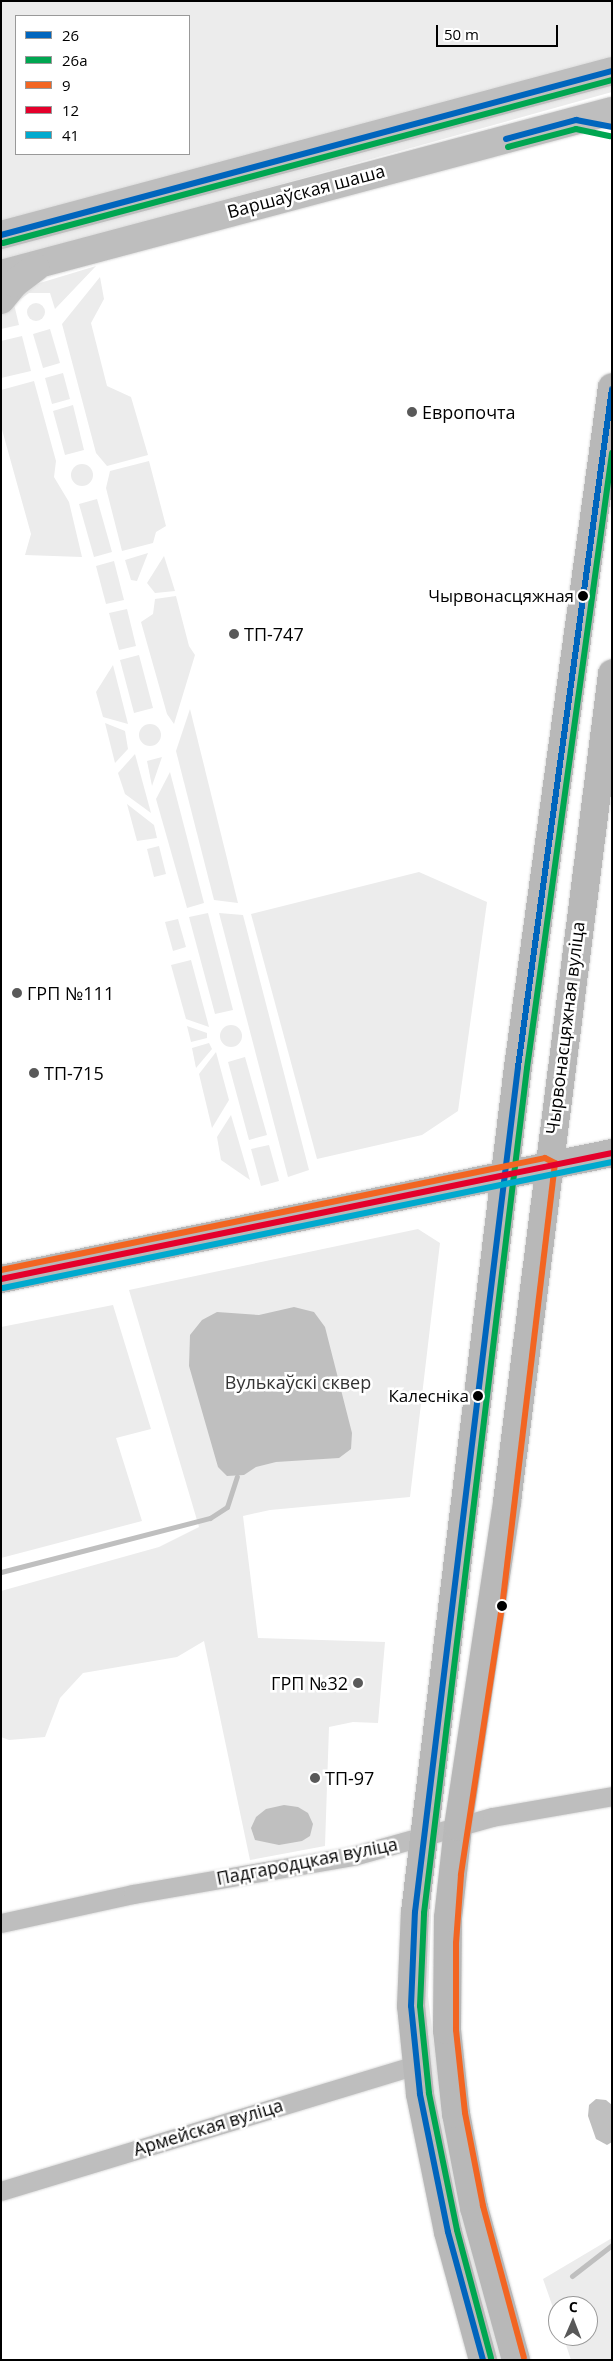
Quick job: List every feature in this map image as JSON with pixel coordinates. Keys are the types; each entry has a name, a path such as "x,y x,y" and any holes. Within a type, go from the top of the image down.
{"highway":[{"name":"Варшаўская шаша","path":"1,235 612,71"},
{"name":"Варшаўская шаша","path":"1,274 612,110"},
{"path":"576,120 612,127"},
{"path":"1,300 16,283 42,262"}],"main road":[{"path":"483,2360 439,2194 416,2065 412,1981 422,1837 504,1177 612,387"},
{"name":"Чырвонасцяжная вуліца","path":"516,2360 474,2208 452,2084 447,2030 447,1944 458,1827 493,1605 547,1168 612,674"},
{"path":"1,1279 504,1177 612,1153"}],"street":[{"name":"Падгародцкая вуліца","path":"1,1923 133,1894 353,1856 520,1811 612,1796"},
{"name":"Армейская вуліца","path":"1,2191 416,2065"}],"green space":[{"path":"1,1 612,1 612,57 1,226"},
{"path":"612,82 612,92 1,262 1,248"},
{"path":"96,266 55,309 50,293 29,293 14,304 19,325 1,329 1,311 20,289"},
{"path":"100,277 104,299 91,323 107,386 131,397 148,455 107,466 96,453 62,324"},
{"path":"32,303 40,303 45,308 43,319 32,321 27,316 27,308"},
{"path":"50,329 60,363 43,368 33,334"},
{"path":"22,336 31,371 1,378 1,341"},
{"path":"63,373 70,399 52,404 45,378"},
{"path":"34,381 56,461 54,477 69,502 82,557 25,555 31,534 1,426 1,390"},
{"path":"73,405 84,450 65,455 53,411"},
{"path":"149,461 166,526 156,532 153,543 122,551 106,488 110,471"},
{"path":"82,464 90,467 93,475 90,483 82,486 74,483 71,475 74,467"},
{"path":"97,499 112,552 94,557 79,504"},
{"path":"148,553 137,581 131,580 125,560"},
{"path":"164,556 175,591 155,593 147,583"},
{"path":"114,561 124,600 106,604 96,566"},
{"path":"176,596 189,646 195,655 174,724 167,714 141,622 153,614 155,599"},
{"path":"127,609 136,646 119,650 109,613"},
{"path":"139,655 153,708 134,713 120,660"},
{"path":"113,665 128,724 103,717 96,692"},
{"path":"190,709 238,903 214,900 176,751"},
{"path":"105,723 125,731 128,749 115,763"},
{"path":"150,724 158,727 161,735 158,743 150,746 142,743 139,735 142,727"},
{"path":"135,754 151,813 125,794 118,773"},
{"path":"162,757 152,786 147,761"},
{"path":"170,772 204,903 187,908 156,799"},
{"path":"127,804 154,825 157,838 137,841"},
{"path":"159,846 166,874 154,877 147,849"},
{"path":"419,872 487,902 458,1111 422,1135 317,1159 251,914"},
{"path":"208,913 233,1010 215,1014 189,917"},
{"path":"219,913 243,915 309,1170 288,1177"},
{"path":"178,919 186,947 173,951 165,922"},
{"path":"191,960 209,1027 186,1019 171,965"},
{"path":"227,1025 235,1025 242,1032 242,1040 235,1047 227,1047 220,1040 220,1032"},
{"path":"187,1026 207,1033 207,1038 191,1042"},
{"path":"209,1043 212,1049 196,1068 192,1048"},
{"path":"216,1052 229,1100 212,1128 199,1074"},
{"path":"245,1057 267,1135 249,1140 228,1062"},
{"path":"231,1115 250,1180 221,1160 217,1137"},
{"path":"269,1145 279,1181 261,1186 251,1149"},
{"name":"Вулькаўскі сквер","path":"418,1229 440,1243 410,1497 270,1510 243,1516 258,1638 385,1642 378,1723 353,1722 329,1727 325,1846 250,1860 204,1641 177,1657 83,1673 60,1698 45,1737 9,1740 1,1737 1,1591 159,1547 199,1527 129,1290"},
{"path":"113,1305 151,1429 116,1438 142,1521 1,1558 1,1327"},
{"path":"432,1892 428,1996 434,2045 463,2204 507,2360 497,2360 461,2239 428,2060 424,1995 428,1893"},
{"path":"612,2238 612,2360 571,2360 566,2346 598,2346 598,2296 549,2296 543,2279"}],"shaded area":[{"path":"294,1307 314,1312 325,1327 352,1433 351,1449 339,1458 276,1462 256,1467 244,1475 227,1476 218,1467 189,1366 190,1335 202,1320 217,1312 259,1315"},
{"path":"284,1805 298,1807 308,1813 313,1824 310,1836 302,1841 279,1845 255,1840 251,1828 256,1817 266,1809"},
{"path":"596,2099 606,2100 612,2105 612,2142 607,2145 596,2139 588,2116 589,2105"}],"waterway":[{"path":"1,1572 210,1518 227,1507 237,1477"},
{"path":"572,2276 612,2245"}],"transit line":[{"name":"26","path":"1,235 612,71"},
{"name":"26а","path":"3,243 612,80"},
{"name":"26","path":"506,139 576,120 612,127"},
{"name":"26а","path":"508,147 576,129 610,136"},
{"name":"26","path":"483,2360 448,2232 420,2094 411,2006 415,1912 518,1067 612,389"},
{"name":"26а","path":"491,2358 457,2230 429,2093 420,2006 424,1913 527,1068 612,453"},
{"name":"12","path":"1,1279 612,1153"},
{"name":"9","path":"1,1270 545,1158 555,1163 502,1606 461,1875 456,1943 456,2030 465,2113 483,2206 524,2358"},
{"name":"41","path":"3,1288 612,1162"}],"place":[{"name":"Европочта","path":"412,412"},
{"name":"Чырвонасцяжная","path":"583,596"},
{"name":"ТП-747","path":"234,634"},
{"name":"ГРП №111","path":"17,993"},
{"name":"ТП-715","path":"34,1073"},
{"name":"Калесніка","path":"478,1396"},
{"name":"ГРП №32","path":"358,1683"},
{"name":"ТП-97","path":"315,1778"}]}
